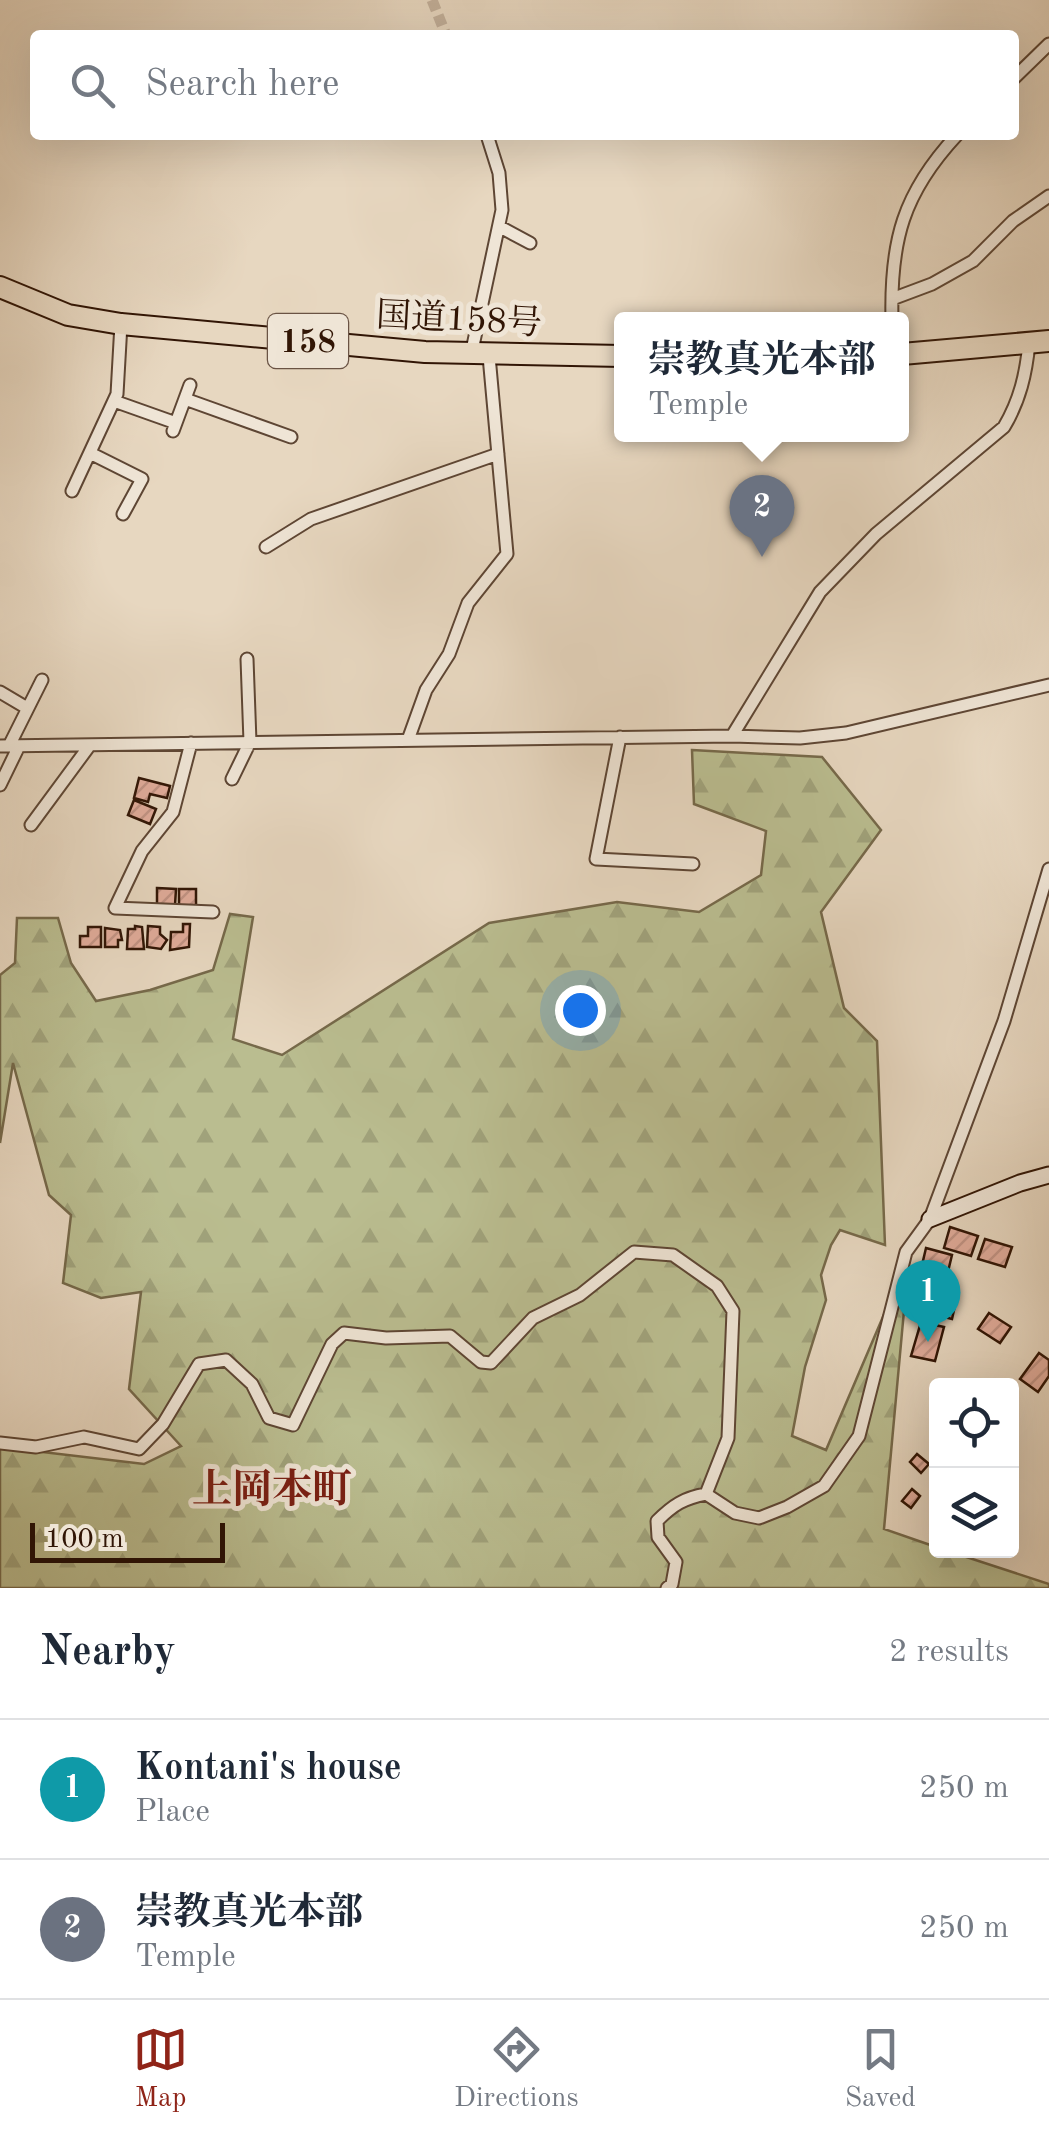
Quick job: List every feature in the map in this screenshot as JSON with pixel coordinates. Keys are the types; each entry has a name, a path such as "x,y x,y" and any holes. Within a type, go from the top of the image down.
{"highway":[{"name":"国道158号","path":"2,292 68,315 121,324 480,355 614,356"},
{"path":"909,353 1039,342"}],"street":[{"path":"1019,73 1049,44"},
{"path":"408,740 426,690 449,654 468,603 507,554 498,454 480,355 502,210 500,173 489,140"},
{"path":"892,312 894,254 907,206 924,174 953,140"},
{"path":"892,298 932,284 973,261 1013,221 1049,196"},
{"path":"500,228 530,242"},
{"path":"72,491 114,401 121,324"},
{"path":"732,736 820,592 876,534 1004,427 1017,404 1039,342"},
{"path":"114,401 175,427 190,385"},
{"path":"185,399 291,438"},
{"path":"90,454 142,479 123,514"},
{"path":"266,547 311,520 498,454"},
{"path":"232,779 250,742 247,659"},
{"path":"0,784 9,746 42,680"},
{"path":"9,746 800,738 846,733 1049,685"},
{"path":"0,692 27,708"},
{"path":"620,737 596,859 692,864"},
{"path":"190,743 173,812 142,852 115,908 213,912"},
{"path":"31,826 90,744"},
{"path":"667,1588 672,1584 676,1562 658,1538 658,1522 685,1498 706,1494 735,1514 758,1518 824,1486 860,1436 906,1252 930,1220 1004,1021 1049,869"},
{"path":"930,1220 1049,1175"},
{"path":"0,1442 36,1447 84,1436 138,1448 163,1424 198,1364 226,1360 252,1384 269,1418 292,1425 332,1344 344,1333 386,1338 450,1336 481,1362 491,1363 533,1318 580,1294 634,1252 673,1256 717,1286 733,1312 728,1438 706,1494"}],"green space":[{"path":"692,750 822,757 881,830 821,912 844,1008 877,1041 885,1245 840,1230 831,1245 821,1275 826,1300 805,1367 792,1436 826,1450 909,1256 884,1529 929,1545 929,1558 969,1558 1049,1584 1049,1588 0,1588 0,1447 144,1464 181,1446 129,1389 141,1292 101,1298 63,1283 71,1215 49,1195 13,1063 0,1143 0,975 15,963 17,918 58,918 71,963 96,1001 150,990 213,970 230,914 253,917 233,1039 282,1055 489,923 617,902 699,912 761,875 766,831 694,804"}],"building":[{"path":"139,778 170,786 167,798 150,794 148,802 134,798"},
{"path":"134,800 156,809 150,824 128,815"},
{"path":"157,888 176,889 175,905 157,904"},
{"path":"179,889 196,889 196,907 179,907"},
{"path":"183,924 190,924 189,947 170,950 171,932 183,932"},
{"path":"148,926 160,927 160,934 167,940 161,949 147,947"},
{"path":"88,927 101,927 101,947 80,947 80,936 88,936"},
{"path":"142,927 144,949 127,949 128,929"},
{"path":"105,928 120,930 122,940 118,940 118,947 105,947"},
{"path":"950,1227 978,1236 971,1256 944,1248"},
{"path":"985,1239 1012,1247 1005,1267 978,1259"},
{"path":"926,1248 952,1255 945,1284 919,1278"},
{"path":"917,1286 950,1293 946,1308 954,1310 952,1319 912,1309"},
{"path":"989,1313 1011,1327 1000,1343 978,1329"},
{"path":"921,1322 944,1327 935,1361 911,1356"},
{"path":"1039,1353 1049,1360 1049,1376 1038,1392 1020,1379"},
{"path":"917,1454 929,1464 921,1473 910,1462"},
{"path":"912,1489 920,1496 911,1508 902,1501"}],"tunnel":[{"path":"432,0 444,30"}],"place":[{"name":"崇教真光本部","path":"762,557"},
{"name":"Kontani's house","path":"928,1342"}],"district":[{"name":"上岡本町","path":"272,1488"}]}
